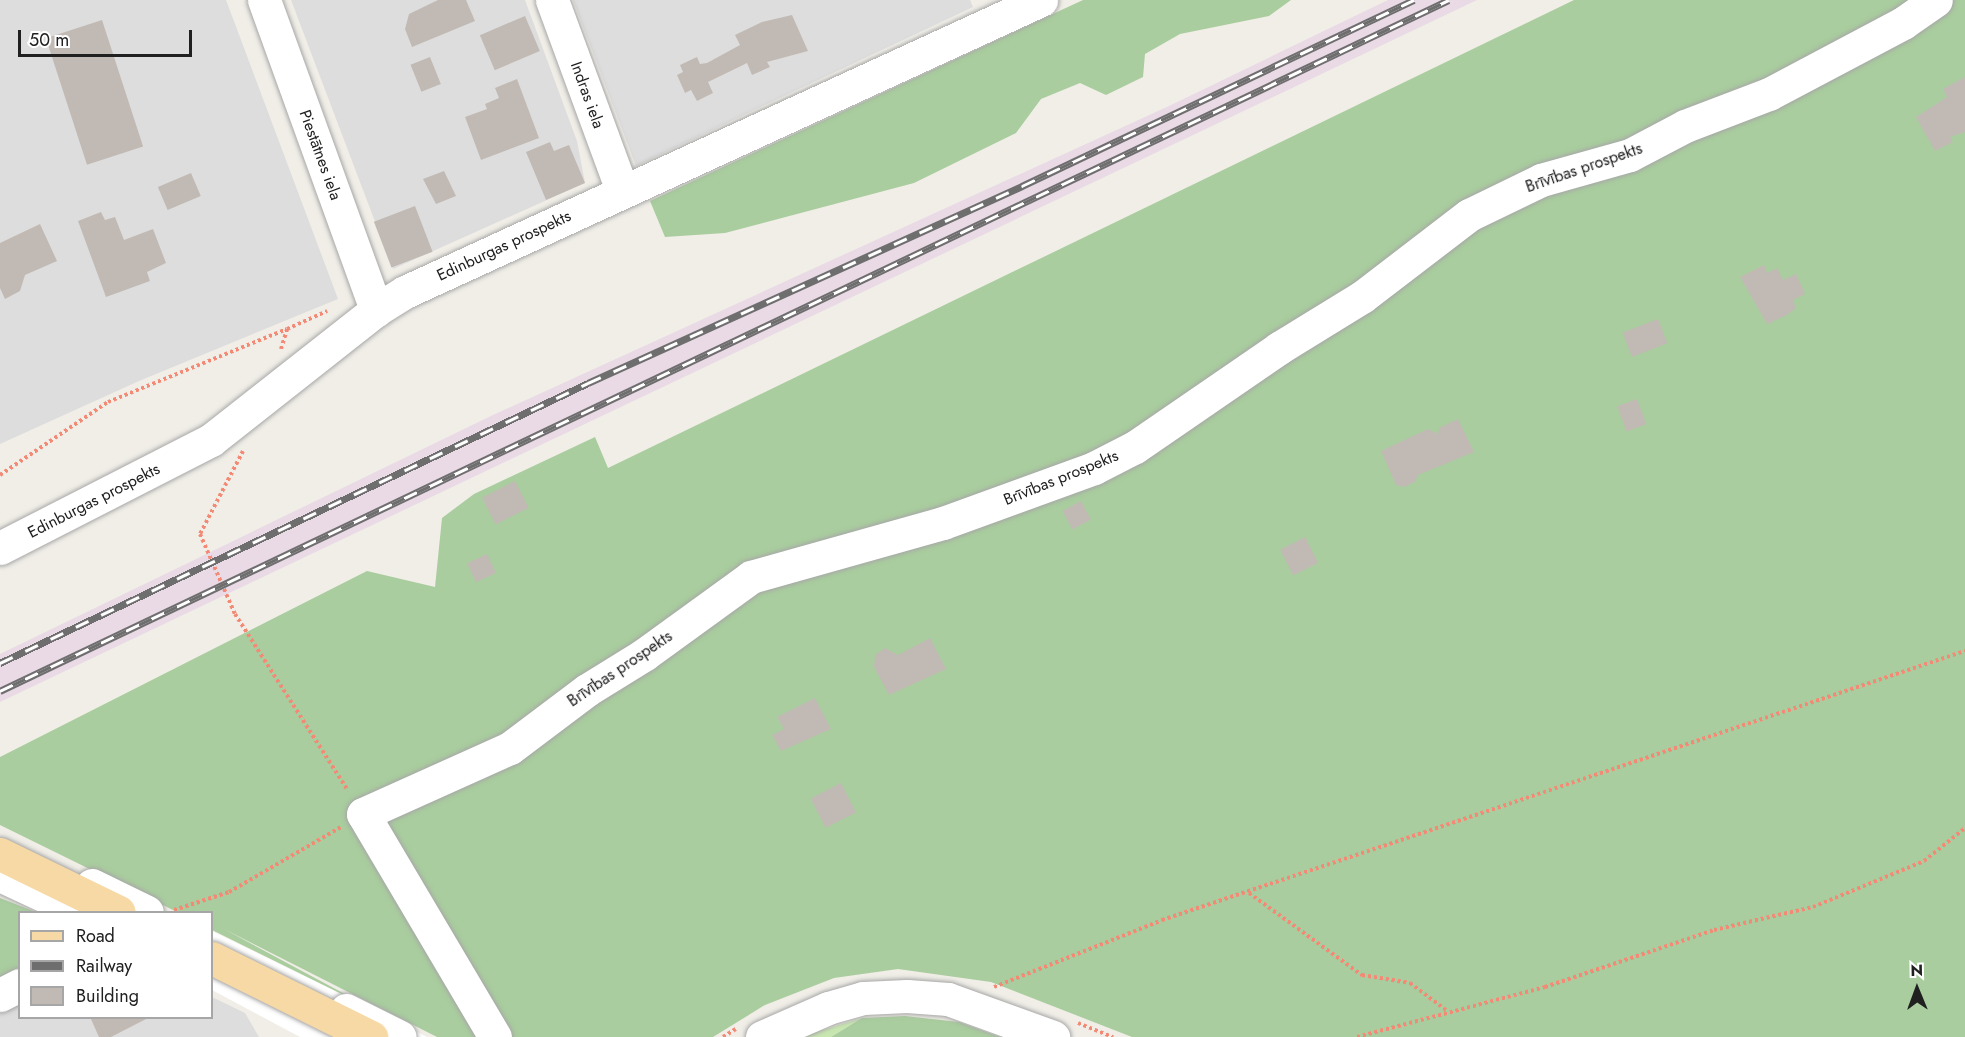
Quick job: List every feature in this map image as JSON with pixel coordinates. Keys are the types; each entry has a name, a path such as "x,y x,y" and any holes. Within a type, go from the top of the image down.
{"main road":[{"path":"0,854 117,911"},
{"path":"213,958 371,1037"}],"street":[{"name":"Piestātnes iela","path":"264,0 376,310"},
{"name":"Indras iela","path":"552,0 622,190"},
{"name":"Edinburgas prospekts","path":"0,548 211,440 261,404 376,310 405,292 622,190 993,10 1041,0"},
{"name":"Brīvības prospekts","path":"363,814 510,748 587,690 645,654 751,577 943,523 1094,468 1135,447 1279,348 1362,297 1469,215 1541,180 1630,155 1685,126 1769,94 1903,23 1936,0"},
{"path":"363,814 495,1037"},
{"path":"0,840 145,911"},
{"path":"0,875 78,911"},
{"path":"213,944 400,1037"},
{"path":"213,976 341,1037"},
{"path":"0,995 18,986"},
{"path":"762,1037 855,1001 906,996 948,999 1053,1037"}],"path":[{"path":"0,475 108,402 337,307"},
{"path":"277,359 287,329"},
{"path":"169,911 229,892 363,814 235,614 200,534 254,430 261,404"},
{"path":"988,990 1162,920 1249,893 1965,651"},
{"path":"1357,1037 1447,1010 1545,987 1714,930 1813,908 1924,861 1965,828"},
{"path":"1249,893 1362,975 1410,982 1447,1010"}],"shaded area":[{"path":"0,0 226,0 338,299 139,381 0,444"},
{"path":"291,0 525,0 577,141 585,183 393,269"},
{"path":"573,0 970,0 973,7 636,166"},
{"path":"1388,0 1477,0 0,702 0,654 493,415 1169,106"},
{"path":"213,997 245,1013 259,1037 0,1037 0,1011 18,1002 18,1019 213,1019"}],"green space":[{"path":"1083,0 1291,0 1269,16 1180,34 1145,54 1143,77 1106,95 1080,83 1041,99 1016,133 914,183 725,233 665,237 650,201"},
{"path":"1574,0 1965,0 1965,1037 1132,1037 991,982 898,969 834,978 765,1005 713,1037 437,1037 224,929 382,1014 213,930 213,911 175,911 0,825 0,757 367,571 435,587 442,518 474,494 595,437 608,468"},
{"path":"0,898 33,911 18,911 18,978 0,985"},
{"path":"905,1016 959,1022 1000,1037 831,1037 862,1018"},
{"path":"862,1018 831,1037 800,1037"}],"pier":[{"path":"213,931 427,1037 300,1037 213,991"}],"building":[{"path":"438,0 466,0 475,21 412,47 405,29 409,14"},
{"path":"792,15 808,51 767,62 770,67 752,75 747,63 708,82 713,93 697,101 691,90 685,93 677,75 683,72 680,65 697,57 700,64 707,63 740,45 735,35 762,22"},
{"path":"525,16 540,51 495,70 480,35"},
{"path":"102,20 143,146 87,165 46,38"},
{"path":"430,57 441,84 421,92 411,65"},
{"path":"1965,77 1965,132 1950,137 1953,142 1935,151 1916,117 1947,97 1943,89"},
{"path":"517,79 539,138 481,160 465,117 487,109 485,104 499,98 495,88"},
{"path":"550,142 554,151 569,145 585,183 546,200 526,152"},
{"path":"444,171 456,196 436,204 423,179"},
{"path":"191,173 201,196 168,210 158,187"},
{"path":"415,206 433,252 391,268 374,222"},
{"path":"101,212 105,220 115,217 124,240 153,229 166,263 147,272 150,281 106,297 78,221"},
{"path":"40,224 57,261 25,275 20,291 5,299 0,288 0,243"},
{"path":"1764,265 1767,273 1777,268 1783,280 1796,274 1805,294 1793,300 1796,308 1767,324 1740,277"},
{"path":"1658,319 1667,343 1632,357 1623,333"},
{"path":"1637,399 1646,424 1627,432 1617,406"},
{"path":"1458,419 1474,452 1418,475 1415,482 1404,487 1396,485 1381,451 1428,429 1438,434 1439,428"},
{"path":"515,481 529,508 496,525 482,498"},
{"path":"1081,501 1091,520 1072,529 1062,511"},
{"path":"1305,537 1318,563 1293,576 1280,550"},
{"path":"487,554 496,573 476,582 467,563"},
{"path":"930,638 946,669 889,695 874,667 875,655 885,648 898,655"},
{"path":"815,698 831,729 781,751 772,735 784,729 777,717"},
{"path":"841,783 856,812 826,828 811,798"},
{"path":"91,1019 146,1019 111,1037 99,1037"}],"railway":[{"path":"0,663 588,383 1022,186 1414,0"},
{"path":"0,691 1449,0"}]}
